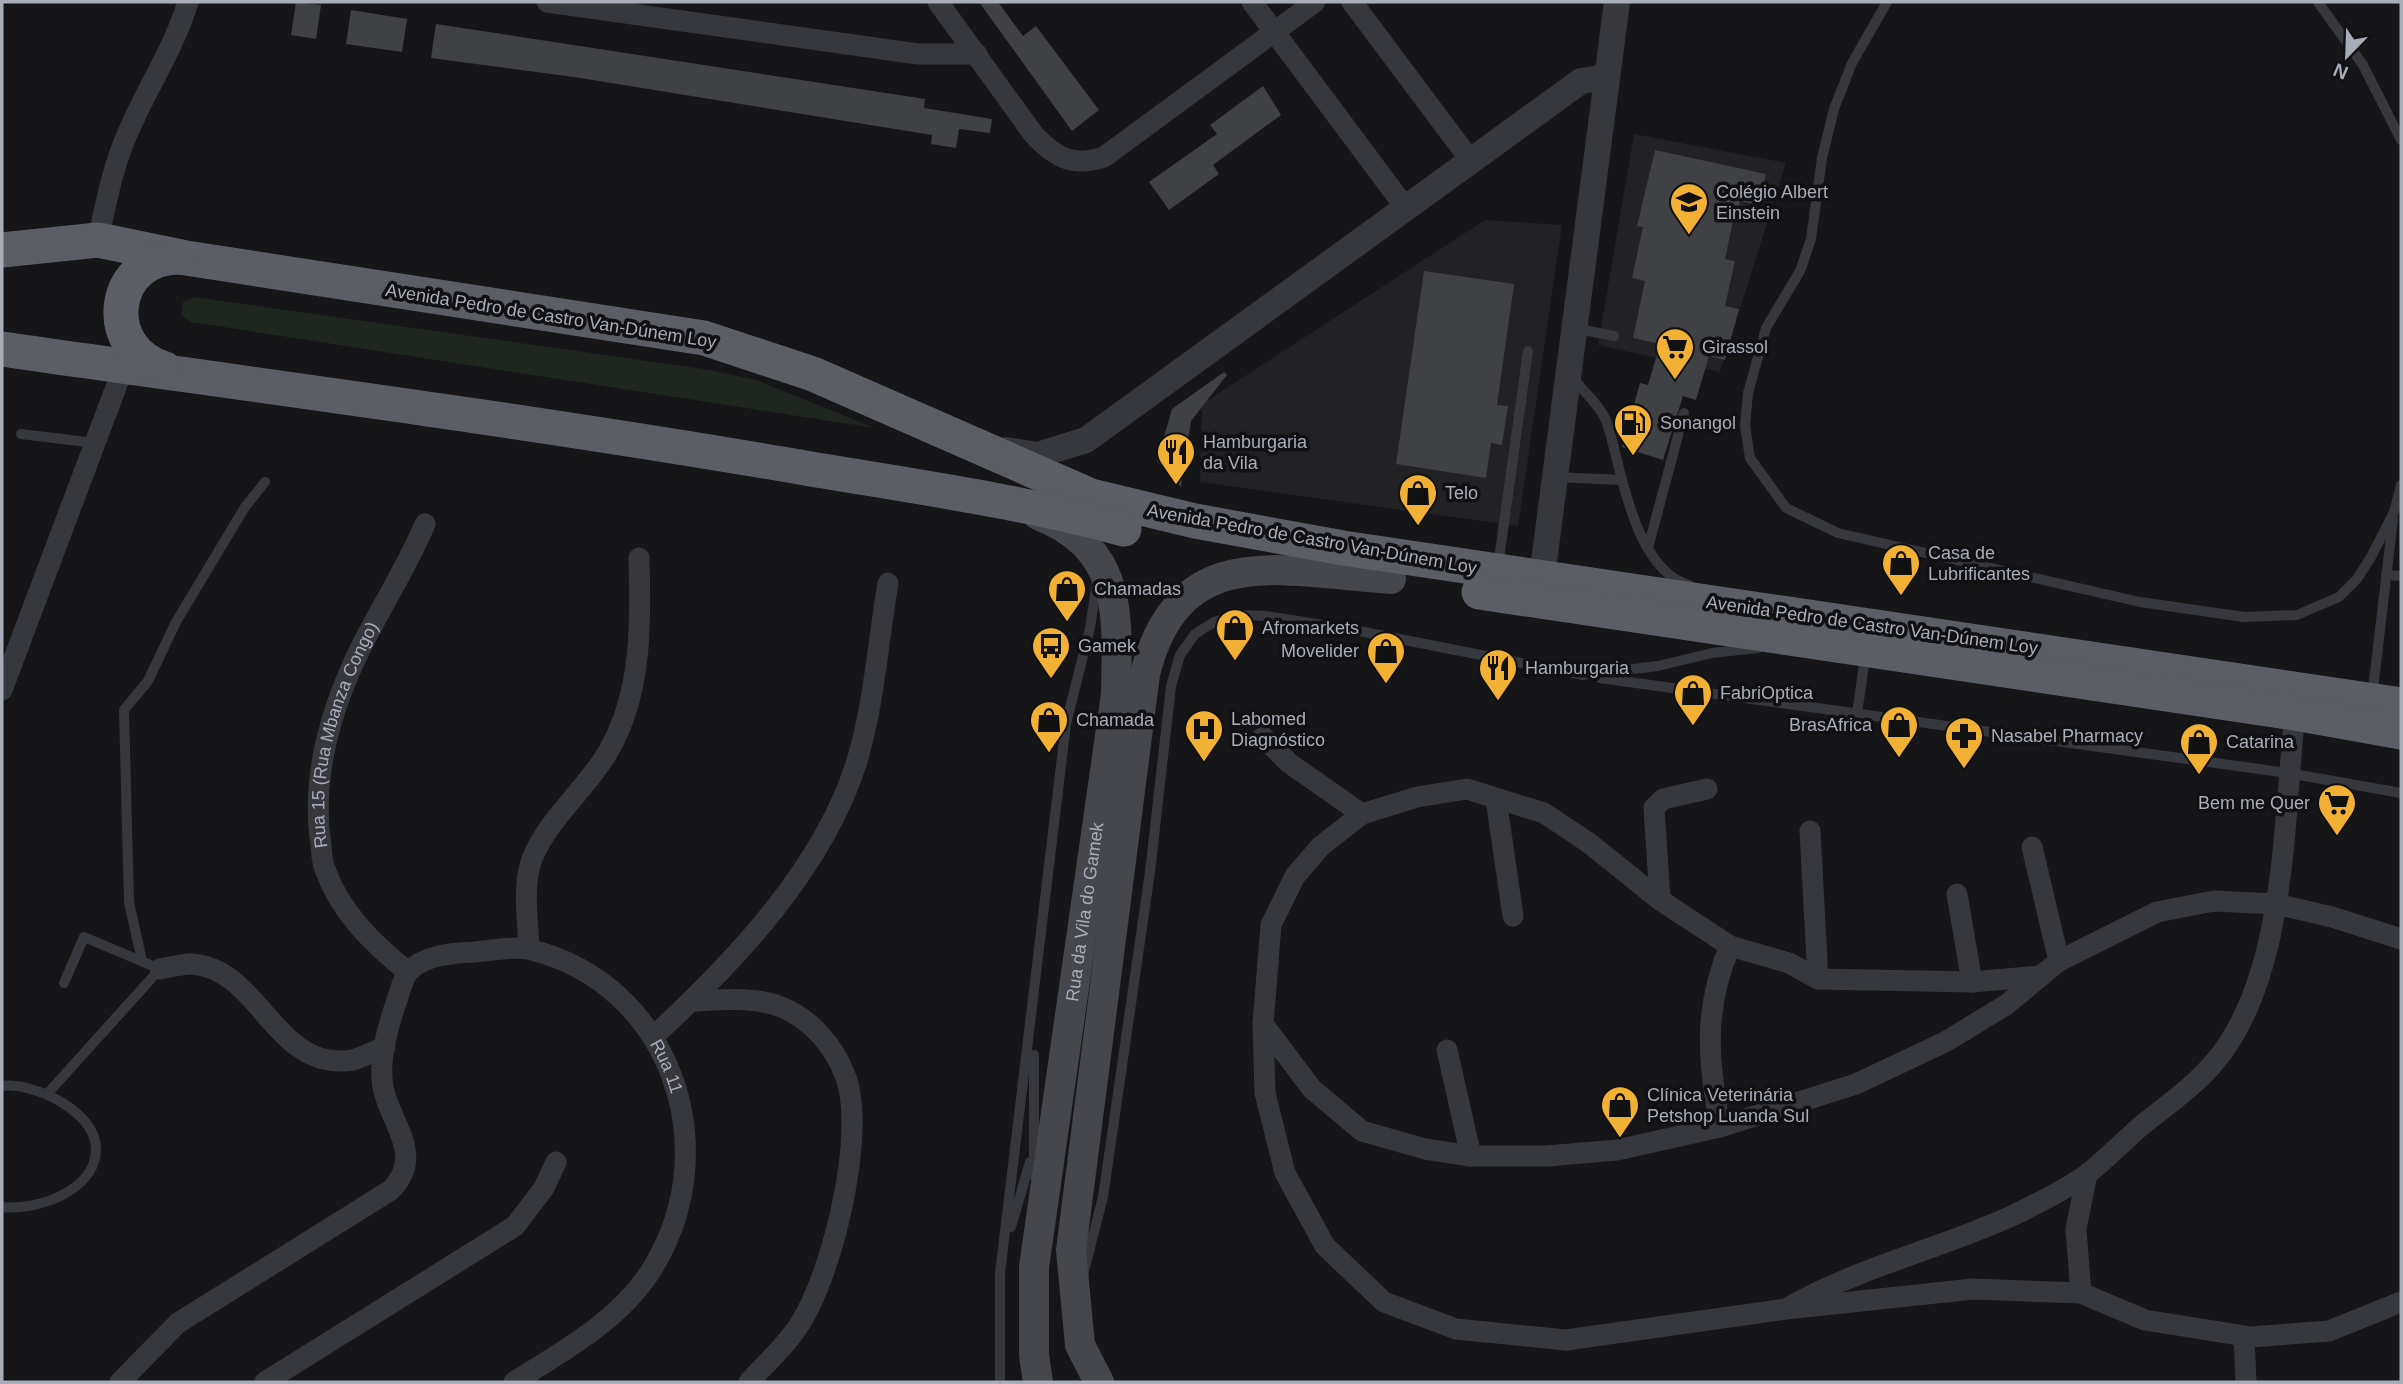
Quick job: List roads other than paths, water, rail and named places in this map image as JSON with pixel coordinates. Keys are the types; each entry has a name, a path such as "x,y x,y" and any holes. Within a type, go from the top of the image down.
{"highway":[{"name":"Avenida Pedro de Castro Van-Dúnem Loy","path":"2,250 98,240 186,258 704,338 760,354 813,374 1058,482 1124,506 1323,545 2386,703"},
{"path":"173,370 154,366 133,349 124,333 121,306 126,289 143,268 168,258 186,258"},
{"name":"Avenida Pedro de Castro Van-Dúnem Loy","path":"2,349 173,370 708,452 1081,517 1199,547 1326,570 2295,713 2401,732"}],"main road":[{"name":"Rua da Vila do Gamek","path":"998,502 1045,517 1065,528 1094,554 1110,586 1116,607 1116,694 1034,1267 1034,1356 1038,1382"},
{"name":"Rua da Vila do Gamek","path":"1099,1382 1080,1345 1071,1250 1145,674 1152,646 1169,613 1180,601 1219,576 1282,570 1326,570"}],"street":[{"path":"98,240 111,181 128,131 177,37 188,2"},
{"path":"547,2 918,54 976,54"},
{"path":"938,2 1034,135 1049,151 1066,162 1087,162 1104,157 1315,2"},
{"path":"1252,2 1405,207"},
{"path":"1352,2 1471,161"},
{"path":"1542,577 1617,2"},
{"path":"939,431 995,447 1038,455 1086,440 1581,81 1606,77"},
{"path":"2,690 10,646 95,443 124,366"},
{"name":"Rua 15 (Rua Mbanza Congo)","path":"408,972 375,946 345,910 324,868 318,815 321,771 329,727 361,648 410,561 425,524"},
{"path":"530,949 526,889 532,859 549,830 610,750 625,713 634,676 641,615 639,558"},
{"path":"654,1036 691,1001 782,901 841,800 857,762 888,583"},
{"path":"1786,1309 1861,1270 1945,1243 2017,1213 2087,1174 2179,1097 2214,1062 2263,973 2276,904 2295,713"},
{"path":"1264,737 1289,763 1363,814"},
{"path":"2041,976 1972,982 1818,979 1789,963 1730,946 1660,900 1589,843 1544,813 1467,789 1417,797 1363,814 1321,846 1295,876 1271,925 1263,1024 1265,1093 1285,1173 1325,1245 1384,1302 1456,1329 1566,1340 1786,1309 1973,1289 2081,1293 2146,1320 2244,1336 2329,1331 2401,1302"},
{"path":"1660,900 1654,808 1663,799 1707,789"},
{"path":"1496,799 1513,916"},
{"path":"1810,831 1818,979"},
{"path":"2032,847 2059,961"},
{"path":"1957,894 1972,982"},
{"path":"1263,1024 1312,1090 1362,1131 1425,1149 1471,1156 1547,1156 1617,1150 1720,1127 1856,1084 1944,1042 2006,1005 2059,961 2157,912 2214,901 2276,904 2332,917 2401,939"},
{"path":"1720,1127 1711,1078 1708,1038 1721,968 1730,946"},
{"name":"Rua 11","path":"408,972 432,957 530,949 593,978 626,1004 654,1036 679,1092 687,1138 685,1187 673,1228 654,1266 621,1306 582,1339 514,1382"},
{"path":"151,965 191,964 234,980 289,1041 309,1054 345,1061 385,1047"},
{"path":"120,1382 178,1324 391,1191 401,1180 407,1167 403,1138 382,1079 385,1047 393,1011 408,972"},
{"path":"691,1001 755,1002 780,1006 807,1021 832,1050 846,1076 851,1107 850,1152 841,1211 828,1262 801,1322 749,1382"},
{"path":"1447,1050 1471,1156"},
{"path":"265,1382 515,1226 544,1188 556,1162"},
{"path":"2081,1293 2076,1229 2087,1174"},
{"path":"2244,1336 2246,1382"}],"lane":[{"path":"1887,2 1852,63 1834,109 1822,158 1811,239 1800,271 1766,328 1748,393 1745,426 1750,458 1786,508 1838,533 2140,602 2244,617 2297,615 2339,597 2357,579 2393,512"},
{"path":"2318,2 2363,65 2401,140"},
{"path":"1574,328 1614,336"},
{"path":"1498,570 1528,351"},
{"path":"1569,366 1573,379 1597,405 1608,424 1621,480 1648,548 1663,569 1682,583 1790,613"},
{"path":"1648,548 1684,413"},
{"path":"21,434 95,443"},
{"path":"1555,477 1621,480"},
{"path":"151,965 129,902 124,710 148,681 176,622 245,507 265,482"},
{"path":"2386,703 2386,575 2393,512 2401,485"},
{"path":"1000,1382 998,1345 1001,1263 1034,1011 1066,724 1097,593 1094,554"},
{"path":"2386,575 2401,576"},
{"name":"Rua da Vila do Gamek","path":"1077,1323 1083,1279 1105,1184 1150,872 1171,686 1180,655 1195,634 1214,622 1240,615 1278,617 1583,675"},
{"path":"1583,675 1658,666 1712,653 1831,644"},
{"path":"1857,713 1866,650"},
{"path":"1583,675 2288,773 2401,793"},
{"path":"64,982 84,937 151,965"},
{"path":"48,1093 151,965"},
{"path":"1034,1011 1034,1267"},
{"path":"1001,1263 1070,1018"},
{"path":"2,1086 18,1084 48,1093 76,1113 93,1136 96,1150 94,1161 83,1180 43,1204 26,1208 2,1207"}],"place":[{"name":"Colégio Albert Einstein","path":"1689,236"},
{"name":"Girassol","path":"1675,381"},
{"name":"Sonangol","path":"1633,457"},
{"name":"Hamburgaria da Vila","path":"1176,486"},
{"name":"Telo","path":"1418,527"},
{"name":"Casa de Lubrificantes","path":"1901,597"},
{"name":"Chamadas","path":"1067,623"},
{"name":"Afromarkets","path":"1235,662"},
{"name":"Gamek","path":"1051,680"},
{"name":"Movelider","path":"1386,685"},
{"name":"Hamburgaria","path":"1498,702"},
{"name":"FabriOptica","path":"1693,727"},
{"name":"Chamada","path":"1049,754"},
{"name":"BrasAfrica","path":"1899,759"},
{"name":"Labomed Diagnóstico","path":"1204,763"},
{"name":"Nasabel Pharmacy","path":"1964,770"},
{"name":"Catarina","path":"2199,776"},
{"name":"Bem me Quer","path":"2337,837"},
{"name":"Clínica Veterinária Petshop Luanda Sul","path":"1620,1139"}]}
